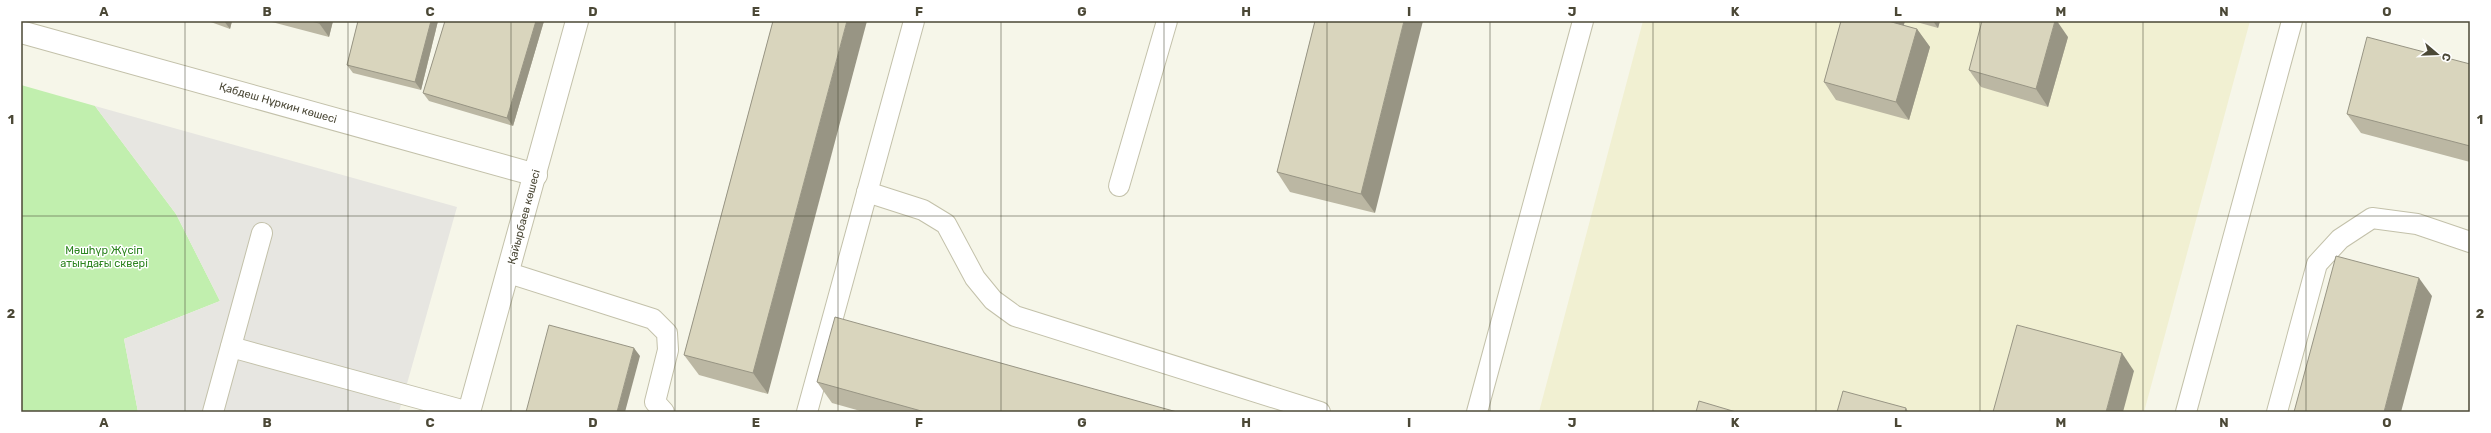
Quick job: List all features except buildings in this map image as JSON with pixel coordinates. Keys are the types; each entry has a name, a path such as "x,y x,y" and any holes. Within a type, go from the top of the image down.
{"street":[{"name":"Қайырбаев көшесі","path":"468,412 509,273 577,21"},
{"name":"Қабдеш Нұркин көшесі","path":"21,32 536,175"}],"lane":[{"path":"807,412 914,21"},
{"path":"1119,186 1167,21"},
{"path":"1477,412 1583,21"},
{"path":"2186,412 2292,21"},
{"path":"867,192 923,210 946,224 975,278 993,300 1015,316 1320,412"},
{"path":"2277,412 2317,264 2340,239 2372,218 2416,224 2470,242"},
{"path":"213,412 262,233"},
{"path":"509,273 653,319 666,333 668,350 657,409"},
{"path":"230,347 468,412"}],"shaded area":[{"path":"1643,21 2250,21 2144,412 1539,412"},
{"path":"95,106 457,207 399,412 138,412 124,339 220,301 176,214"}],"green space":[{"name":"Мәшһүр Жүсіп атындағы сквері","path":"21,85 95,106 176,214 220,301 124,339 138,412 21,412"}]}
